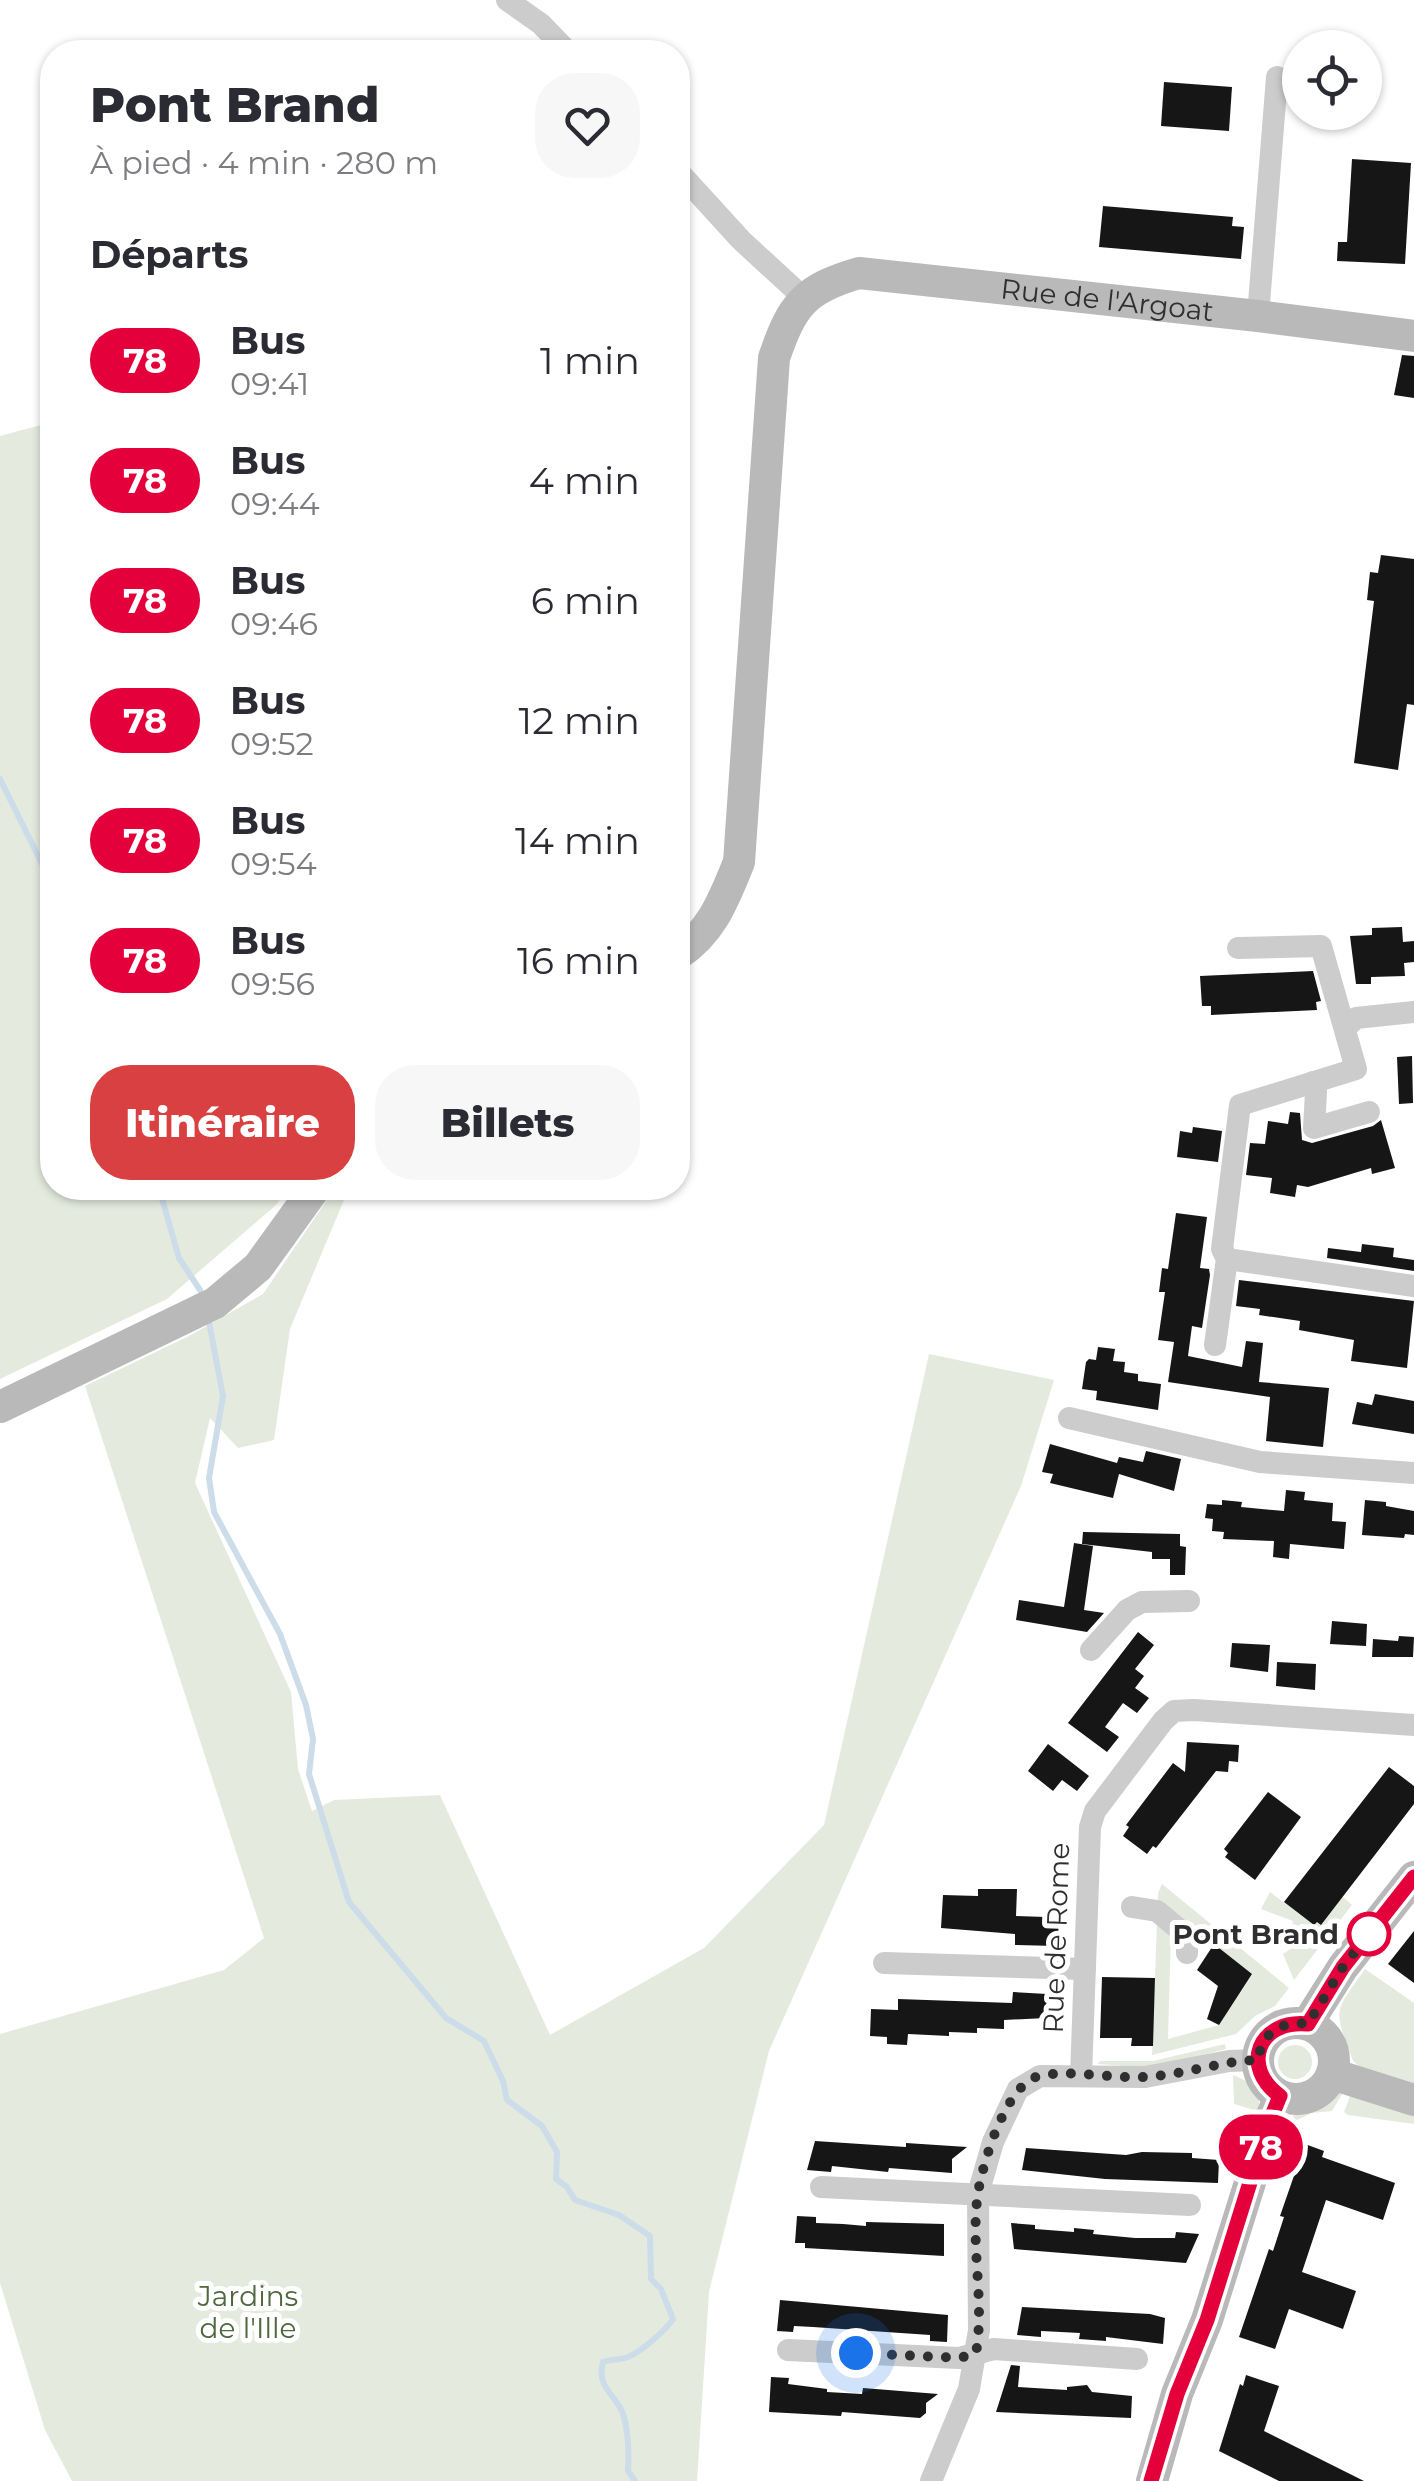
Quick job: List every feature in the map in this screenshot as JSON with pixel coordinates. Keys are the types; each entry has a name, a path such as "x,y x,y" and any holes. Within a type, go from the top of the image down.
{"street":[{"path":"507,0 556,40"},
{"path":"1258,316 1278,78"},
{"path":"690,184 741,240 804,298 786,321 774,358 739,862 718,914 690,945"},
{"name":"Rue de l'Argoat","path":"804,298 832,280 859,273 1414,336"},
{"path":"1215,1345 1227,1259 1222,1248 1240,1105 1356,1069 1321,946 1238,948"},
{"path":"1345,1028 1356,1018 1414,1012"},
{"path":"1313,1082 1314,1128 1369,1112"},
{"path":"0,1407 214,1303 258,1267 306,1200"},
{"path":"1227,1259 1414,1286"},
{"path":"1069,1418 1260,1462 1414,1473"},
{"path":"1091,1650 1128,1610 1142,1602 1189,1601"},
{"name":"Rue de Rome","path":"1081,2076 1090,1828 1095,1811 1174,1711 1414,1725"},
{"path":"1308,2024 1343,1967 1414,1877"},
{"path":"1132,1907 1158,1911 1188,1936 1186,1953"},
{"path":"884,1963 1085,1970"},
{"path":"1293,2023 1308,2024 1319,2030 1333,2050 1332,2074 1310,2096 1280,2096 1260,2074 1258,2060 1264,2040 1271,2032 1293,2023"},
{"path":"931,2481 969,2389 979,2330 978,2194 993,2142 1018,2089 1040,2076 1156,2076 1228,2061 1258,2060"},
{"path":"1332,2074 1414,2100"},
{"path":"1152,2481 1177,2394 1207,2320 1280,2096"},
{"path":"821,2188 1190,2205"},
{"path":"788,2350 960,2358 994,2349 1138,2359"},
{"path":"1171,2421 1176,2481"}],"green space":[{"path":"40,425 40,1200 280,1200 167,1299 0,1379 0,436"},
{"name":"Jardins de l'Ille","path":"327,1200 344,1200 290,1329 274,1440 238,1448 210,1418 195,1483 291,1692 298,1769 312,1811 334,1800 440,1795 550,2035 704,1948 824,1825 929,1354 1054,1380 1021,1486 769,2051 709,2292 697,2481 72,2481 45,2430 0,2283 0,2034 224,1970 264,1938 85,1386 189,1336 263,1294"},
{"path":"1162,1884 1289,1988 1275,2006 1255,2016 1236,2034 1152,2055 1157,1923 1171,1930 1168,2039 1219,2025 1252,1975 1214,1944 1157,1911"},
{"path":"1270,1892 1314,1925 1342,1896 1352,1905 1294,1980 1283,1954 1292,1948 1289,1936 1293,1921 1261,1909"},
{"path":"1365,1969 1414,2003 1414,2086 1353,2061 1340,2012"},
{"path":"1225,2044 1226,2049 1152,2068 1098,2064 1153,2061"},
{"path":"1295,2045 1307,2050 1312,2062 1307,2074 1295,2079 1283,2074 1278,2062 1283,2050"},
{"path":"1233,2075 1256,2091 1260,2119 1254,2110 1234,2104"},
{"path":"1344,2091 1332,2111 1312,2113 1282,2127 1299,2110"},
{"path":"1352,2091 1414,2109 1414,2124 1348,2115 1344,2112"}],"building":[{"path":"1164,82 1232,87 1229,131 1161,126"},
{"path":"1352,159 1411,163 1405,264 1337,261 1338,242 1347,242"},
{"path":"1103,206 1233,217 1232,226 1244,227 1241,259 1099,247"},
{"path":"1402,355 1414,356 1414,398 1394,395"},
{"path":"1381,555 1414,559 1414,705 1407,704 1398,770 1354,763 1374,601 1367,600 1370,572 1378,573"},
{"path":"1402,927 1403,942 1414,941 1414,962 1404,963 1405,976 1371,977 1371,984 1356,984 1350,936 1372,935 1372,928"},
{"path":"1313,971 1321,1001 1316,1002 1317,1010 1211,1015 1211,1006 1202,1006 1200,976"},
{"path":"1412,1056 1413,1103 1399,1104 1397,1057"},
{"path":"1290,1112 1300,1113 1302,1140 1312,1143 1373,1126 1381,1120 1395,1168 1372,1174 1371,1168 1308,1187 1297,1185 1295,1197 1270,1193 1272,1178 1246,1175 1250,1143 1265,1144 1268,1121 1288,1124"},
{"path":"1193,1127 1222,1131 1218,1162 1177,1157 1180,1131 1192,1133"},
{"path":"1176,1213 1207,1217 1200,1268 1209,1269 1210,1275 1202,1328 1192,1326 1188,1356 1242,1367 1246,1341 1263,1343 1259,1382 1329,1388 1323,1447 1266,1441 1270,1397 1168,1382 1174,1342 1158,1340 1165,1292 1159,1292 1162,1268 1168,1269"},
{"path":"1362,1244 1394,1248 1393,1257 1414,1260 1414,1271 1327,1258 1328,1248 1361,1252"},
{"path":"1239,1280 1414,1301 1407,1368 1351,1361 1354,1340 1299,1330 1300,1321 1259,1315 1260,1309 1236,1306"},
{"path":"1098,1347 1115,1349 1113,1361 1125,1362 1124,1372 1138,1374 1138,1381 1161,1384 1158,1410 1096,1400 1097,1391 1082,1389 1086,1362 1096,1360"},
{"path":"1375,1394 1414,1401 1414,1434 1352,1424 1357,1402 1372,1405"},
{"path":"1050,1444 1117,1463 1119,1457 1143,1462 1146,1451 1181,1459 1174,1491 1119,1474 1113,1498 1050,1483 1053,1474 1042,1472"},
{"path":"1286,1490 1305,1492 1304,1500 1333,1503 1332,1521 1346,1522 1344,1549 1290,1544 1289,1559 1273,1557 1274,1541 1223,1539 1224,1532 1212,1531 1213,1519 1205,1518 1207,1504 1222,1505 1222,1500 1242,1502 1241,1507 1284,1511"},
{"path":"1365,1500 1414,1511 1414,1535 1362,1535"},
{"path":"1083,1532 1180,1534 1180,1546 1186,1547 1185,1575 1170,1575 1170,1559 1152,1559 1152,1552 1082,1544"},
{"path":"1074,1543 1093,1546 1084,1610 1104,1613 1087,1632 1016,1620 1019,1600 1064,1607"},
{"path":"1332,1621 1367,1624 1366,1646 1330,1644"},
{"path":"1138,1632 1154,1645 1135,1669 1144,1676 1135,1688 1149,1698 1137,1713 1123,1703 1105,1727 1119,1737 1107,1752 1068,1723"},
{"path":"1399,1636 1414,1637 1413,1657 1372,1657 1373,1639 1398,1641"},
{"path":"1232,1643 1270,1645 1268,1672 1230,1667"},
{"path":"1277,1662 1316,1664 1315,1690 1276,1686"},
{"path":"1187,1742 1239,1745 1238,1762 1229,1761 1228,1772 1216,1771 1156,1848 1153,1846 1147,1854 1123,1836 1129,1827 1126,1825 1173,1763 1185,1772"},
{"path":"1048,1744 1089,1776 1077,1791 1062,1780 1053,1791 1028,1771"},
{"path":"1389,1767 1414,1786 1414,1804 1321,1925 1314,1925 1284,1902"},
{"path":"1268,1792 1301,1817 1255,1880 1225,1857 1228,1853 1224,1849"},
{"path":"978,1889 1017,1889 1016,1916 1046,1917 1046,1923 1059,1923 1057,1946 1015,1945 1015,1934 941,1928 943,1895 978,1896"},
{"path":"1414,1931 1414,1983 1388,1964"},
{"path":"1214,1944 1252,1974 1219,2025 1207,2019 1218,1986 1197,1970"},
{"path":"1102,1977 1155,1978 1153,2046 1131,2046 1132,2038 1100,2038"},
{"path":"1013,1992 1047,1994 1046,2018 1004,2020 1004,2029 977,2028 977,2033 908,2034 907,2045 887,2044 887,2037 870,2036 871,2009 898,2010 898,1999 1012,2003"},
{"path":"815,2141 967,2147 952,2159 952,2173 832,2166 831,2172 807,2170"},
{"path":"1305,2144 1324,2151 1322,2157 1395,2183 1383,2220 1326,2200 1302,2272 1356,2291 1343,2329 1289,2309 1275,2349 1239,2337 1269,2249 1273,2251 1284,2217 1280,2216"},
{"path":"1026,2148 1126,2155 1192,2153 1192,2158 1219,2160 1218,2183 1105,2179 1022,2170"},
{"path":"797,2216 816,2217 816,2223 866,2226 866,2222 944,2224 944,2256 805,2248 805,2243 795,2243"},
{"path":"1011,2223 1035,2225 1035,2229 1074,2232 1074,2228 1135,2238 1175,2238 1176,2232 1199,2234 1186,2263 1014,2249"},
{"path":"780,2300 948,2315 947,2342 930,2341 930,2335 813,2327 794,2326 793,2332 777,2331"},
{"path":"1022,2307 1150,2314 1165,2318 1163,2344 1106,2337 1106,2341 1079,2339 1080,2333 1041,2331 1041,2337 1017,2335"},
{"path":"1011,2365 1020,2366 1018,2387 1067,2390 1087,2385 1092,2392 1132,2396 1131,2418 996,2412"},
{"path":"1246,2375 1279,2386 1264,2431 1364,2481 1279,2481 1219,2451"},
{"path":"771,2377 789,2378 788,2384 827,2392 862,2394 863,2388 938,2394 926,2403 926,2413 920,2418 769,2412"}],"waterway":[{"path":"0,779 40,860"},
{"path":"162,1200 179,1258 200,1290"},
{"path":"209,1322 223,1396 209,1478 214,1512 280,1634 306,1705 313,1739 309,1774 349,1902 446,2018 484,2041 503,2081 507,2100 542,2126 557,2152 556,2179 575,2200 619,2215 650,2236 651,2279 661,2289 673,2319 633,2354 603,2362 602,2371 602,2379 623,2414 628,2471 635,2481"}],"bus line":[{"name":"78","path":"1151,2481 1280,2096 1260,2074 1258,2060 1264,2040 1279,2026 1308,2024 1343,1967 1414,1877"}],"place":[{"name":"Pont Brand","path":"1369,1934"}],"route":[{"path":"856,2353 960,2358 976,2353 978,2194 1007,2107 1023,2084 1049,2075 1132,2078 1167,2075 1228,2061 1258,2060 1264,2040 1279,2026 1308,2024 1343,1967 1369,1934"}]}
